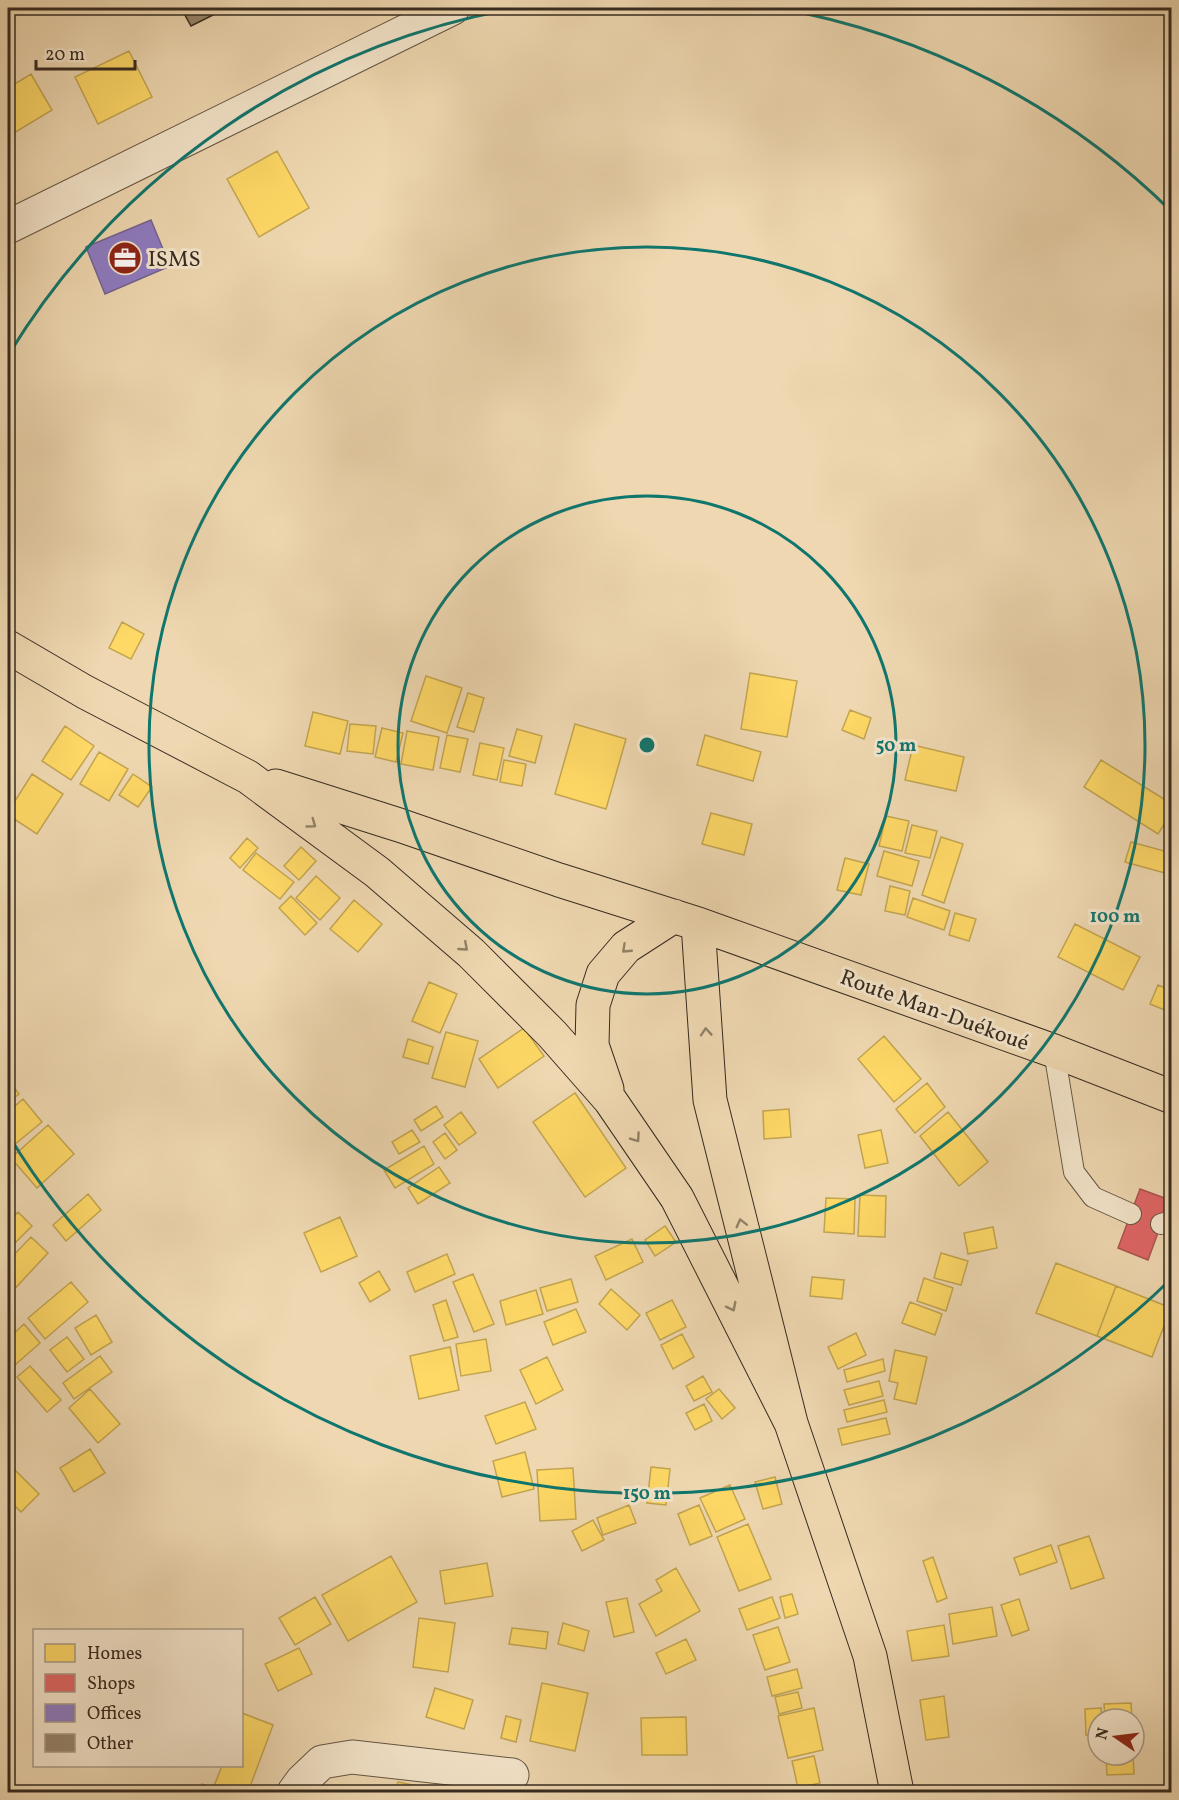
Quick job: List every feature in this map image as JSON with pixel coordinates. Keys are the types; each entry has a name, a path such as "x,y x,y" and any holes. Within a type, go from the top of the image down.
{"main road":[{"path":"8,647 85,692 248,777 377,872 471,953 552,1034 610,1100 678,1198 791,1423"},
{"name":"Route Man-Duékoué","path":"248,777 686,920 1054,1051 1172,1097"},
{"path":"610,1100 592,1045 592,1005 603,974 626,947 686,920 710,1100 791,1423 870,1656 897,1792"}],"street":[{"path":"8,227 453,8"},
{"path":"294,1792 322,1762 352,1757 512,1775"}],"lane":[{"path":"1054,1051 1074,1172 1093,1197 1131,1214"}],"building: Homes":[{"path":"129,51 152,97 98,124 75,77"},
{"path":"31,74 52,110 14,133 8,121 8,88"},
{"path":"277,151 309,208 259,237 227,179"},
{"path":"1172,621 1172,635 1165,629"},
{"path":"122,622 144,634 131,659 109,648"},
{"path":"750,673 797,681 787,737 741,729"},
{"path":"426,676 462,688 447,733 411,721"},
{"path":"468,693 484,698 474,732 457,727"},
{"path":"850,710 871,718 864,739 842,730"},
{"path":"313,712 348,721 340,754 305,746"},
{"path":"350,724 376,726 373,754 347,751"},
{"path":"575,724 626,739 606,809 555,794"},
{"path":"65,726 94,746 71,780 42,761"},
{"path":"382,728 403,733 396,762 375,757"},
{"path":"517,729 542,736 535,763 509,756"},
{"path":"407,731 439,737 433,770 401,764"},
{"path":"447,735 468,739 460,772 440,768"},
{"path":"705,735 761,752 753,781 697,765"},
{"path":"480,743 504,748 497,780 473,775"},
{"path":"913,745 964,757 956,791 905,780"},
{"path":"99,752 128,769 109,801 80,784"},
{"path":"504,760 526,764 522,786 500,782"},
{"path":"1101,760 1172,804 1172,812 1158,834 1084,787"},
{"path":"32,774 63,794 37,834 8,815"},
{"path":"133,774 152,787 138,807 119,795"},
{"path":"711,813 752,824 744,855 702,844"},
{"path":"886,816 909,821 902,851 879,846"},
{"path":"912,825 937,831 930,858 905,853"},
{"path":"941,837 963,844 944,903 922,895"},
{"path":"247,838 258,848 240,868 230,858"},
{"path":"1131,842 1172,853 1172,875 1125,862"},
{"path":"301,847 316,861 299,880 284,866"},
{"path":"884,851 919,861 912,886 877,876"},
{"path":"256,853 294,882 280,899 243,870"},
{"path":"845,858 869,864 861,895 837,890"},
{"path":"316,876 340,898 320,920 296,898"},
{"path":"890,886 910,891 905,915 885,911"},
{"path":"291,896 317,923 305,935 279,908"},
{"path":"913,898 950,911 944,930 907,917"},
{"path":"354,900 382,924 358,952 330,929"},
{"path":"955,913 976,919 969,941 949,935"},
{"path":"1075,924 1140,957 1123,990 1058,957"},
{"path":"429,982 457,994 440,1033 412,1021"},
{"path":"1158,985 1172,991 1172,1013 1150,1004"},
{"path":"524,1028 544,1056 498,1088 479,1059"},
{"path":"446,1032 478,1041 465,1087 432,1078"},
{"path":"884,1036 921,1079 894,1102 858,1059"},
{"path":"408,1039 433,1047 428,1064 403,1057"},
{"path":"8,1079 19,1094 8,1102"},
{"path":"927,1083 945,1107 915,1133 896,1109"},
{"path":"575,1093 626,1168 585,1197 533,1122"},
{"path":"23,1099 42,1122 8,1150 8,1112"},
{"path":"436,1106 443,1117 421,1131 414,1120"},
{"path":"789,1109 791,1137 764,1139 763,1111"},
{"path":"461,1112 476,1133 459,1145 444,1125"},
{"path":"948,1112 988,1162 959,1186 920,1136"},
{"path":"48,1125 74,1154 37,1188 11,1158"},
{"path":"412,1130 420,1142 399,1154 392,1142"},
{"path":"881,1130 888,1163 865,1168 858,1135"},
{"path":"445,1133 457,1150 445,1159 433,1142"},
{"path":"424,1146 434,1164 395,1188 384,1170"},
{"path":"439,1167 450,1183 418,1204 408,1188"},
{"path":"88,1194 101,1210 66,1241 53,1225"},
{"path":"860,1195 886,1196 885,1237 858,1236"},
{"path":"826,1198 855,1199 854,1234 824,1232"},
{"path":"18,1212 32,1226 8,1250 8,1222"},
{"path":"340,1217 357,1256 321,1272 304,1233"},
{"path":"665,1226 676,1242 655,1256 645,1240"},
{"path":"993,1227 997,1248 968,1254 964,1233"},
{"path":"31,1237 48,1253 8,1296 8,1261"},
{"path":"632,1239 643,1262 606,1280 595,1256"},
{"path":"941,1253 968,1261 961,1285 934,1278"},
{"path":"447,1254 455,1274 415,1292 407,1272"},
{"path":"1056,1263 1116,1286 1097,1336 1036,1313"},
{"path":"379,1271 390,1290 370,1302 359,1283"},
{"path":"473,1274 494,1324 474,1332 453,1282"},
{"path":"812,1277 844,1280 842,1299 810,1296"},
{"path":"924,1278 953,1288 946,1311 917,1301"},
{"path":"571,1279 578,1302 547,1311 540,1288"},
{"path":"71,1282 88,1302 45,1339 28,1318"},
{"path":"1116,1286 1171,1308 1152,1357 1097,1336"},
{"path":"611,1289 640,1315 627,1330 599,1304"},
{"path":"536,1290 543,1314 506,1325 500,1301"},
{"path":"446,1300 458,1337 444,1341 433,1305"},
{"path":"672,1300 686,1327 660,1340 646,1313"},
{"path":"910,1302 942,1314 935,1335 902,1323"},
{"path":"576,1309 586,1332 553,1345 544,1322"},
{"path":"96,1315 112,1342 91,1355 75,1328"},
{"path":"24,1324 40,1343 15,1365 8,1356 8,1339"},
{"path":"856,1333 866,1355 838,1369 828,1347"},
{"path":"682,1334 694,1357 673,1369 661,1345"},
{"path":"67,1337 84,1359 67,1372 50,1350"},
{"path":"486,1339 491,1371 461,1376 456,1344"},
{"path":"450,1347 459,1390 419,1399 410,1356"},
{"path":"895,1350 927,1357 916,1404 894,1399 898,1383 889,1381"},
{"path":"100,1356 112,1372 74,1399 63,1383"},
{"path":"547,1357 563,1390 536,1404 520,1370"},
{"path":"883,1359 885,1371 847,1382 844,1370"},
{"path":"30,1366 61,1400 47,1412 17,1377"},
{"path":"703,1376 712,1392 694,1401 686,1386"},
{"path":"879,1381 883,1396 849,1405 844,1390"},
{"path":"90,1389 120,1424 98,1443 69,1408"},
{"path":"719,1389 735,1408 722,1419 706,1399"},
{"path":"884,1400 887,1412 847,1422 844,1410"},
{"path":"525,1402 536,1429 496,1444 485,1416"},
{"path":"704,1404 712,1421 695,1430 686,1413"},
{"path":"886,1418 890,1434 842,1445 838,1429"},
{"path":"90,1449 105,1473 74,1492 60,1468"},
{"path":"525,1452 534,1489 502,1497 493,1461"},
{"path":"12,1467 39,1494 21,1512 8,1499 8,1472"},
{"path":"651,1467 670,1469 666,1505 647,1503"},
{"path":"573,1468 576,1519 540,1521 537,1470"},
{"path":"775,1477 782,1504 763,1509 755,1482"},
{"path":"730,1485 745,1519 716,1532 700,1498"},
{"path":"629,1505 636,1523 603,1535 597,1518"},
{"path":"699,1505 712,1536 690,1545 678,1514"},
{"path":"593,1520 604,1540 582,1551 572,1531"},
{"path":"748,1524 771,1579 739,1591 717,1537"},
{"path":"1089,1536 1104,1578 1071,1589 1058,1546"},
{"path":"1051,1545 1057,1562 1020,1575 1014,1558"},
{"path":"391,1556 417,1602 348,1641 322,1595"},
{"path":"933,1557 947,1598 937,1602 923,1561"},
{"path":"487,1563 493,1596 445,1604 440,1571"},
{"path":"676,1568 700,1611 656,1636 639,1604 662,1591 656,1580"},
{"path":"792,1594 798,1614 785,1618 780,1597"},
{"path":"315,1597 331,1624 295,1645 279,1618"},
{"path":"772,1597 780,1618 747,1630 739,1609"},
{"path":"627,1598 634,1632 614,1637 606,1602"},
{"path":"1019,1599 1029,1630 1012,1636 1001,1605"},
{"path":"992,1607 997,1636 953,1644 949,1614"},
{"path":"419,1618 455,1623 448,1672 413,1667"},
{"path":"563,1623 589,1631 584,1651 558,1644"},
{"path":"944,1625 949,1656 912,1661 907,1631"},
{"path":"778,1627 790,1662 765,1670 753,1635"},
{"path":"512,1628 548,1632 546,1649 509,1644"},
{"path":"686,1639 696,1660 666,1674 656,1653"},
{"path":"299,1648 312,1674 278,1691 265,1664"},
{"path":"797,1669 802,1688 772,1696 767,1677"},
{"path":"542,1683 588,1693 575,1751 530,1741"},
{"path":"435,1688 473,1700 464,1729 426,1717"},
{"path":"798,1692 802,1708 779,1714 775,1697"},
{"path":"944,1696 949,1737 926,1740 920,1700"},
{"path":"1131,1703 1131,1707 1104,1707 1104,1704"},
{"path":"814,1708 823,1750 788,1758 778,1716"},
{"path":"243,1713 273,1725 248,1792 233,1792 214,1786 222,1767 243,1767"},
{"path":"506,1716 521,1720 516,1742 501,1738"},
{"path":"686,1717 687,1755 642,1755 641,1718"},
{"path":"814,1756 820,1783 798,1788 792,1761"},
{"path":"1107,1767 1134,1767 1134,1774 1107,1775"},
{"path":"398,1782 446,1792 395,1792"},
{"path":"202,1784 221,1792 198,1792"}],"building: Shops":[{"path":"1140,1189 1170,1200 1148,1260 1118,1248"}],"building: Offices":[{"path":"151,220 170,266 105,294 86,247"}],"building: Other":[{"path":"181,8 227,8 191,26"}],"place":[{"name":"ISMS","path":"125,258"}]}
